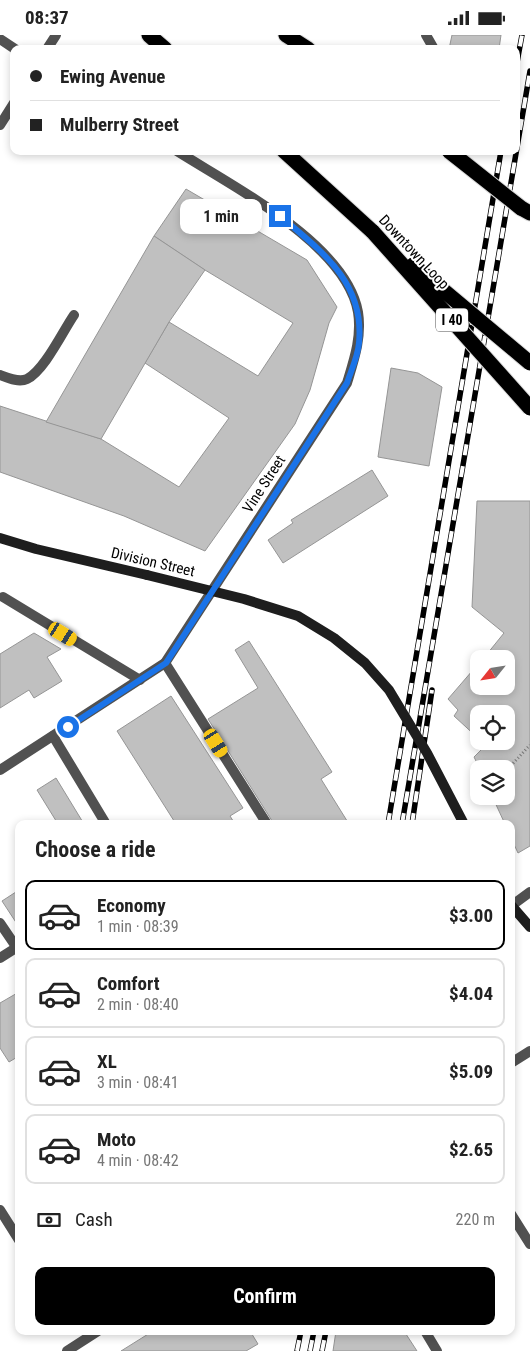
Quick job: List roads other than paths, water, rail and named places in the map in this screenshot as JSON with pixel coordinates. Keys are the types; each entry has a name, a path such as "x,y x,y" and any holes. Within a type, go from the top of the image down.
{"highway":[{"path":"148,35 160,45"},
{"path":"286,35 302,45"},
{"name":"Downtown Loop","path":"288,155 373,232 530,408"},
{"path":"454,155 527,212"},
{"path":"373,232 530,363"}],"main road":[{"name":"Division Street","path":"0,538 36,549 244,599 298,615 334,638 365,663 389,690 427,753 462,820"},
{"path":"515,910 530,927"}],"street":[{"path":"0,125 10,109"},
{"name":"Vine Street","path":"166,663 347,383 359,344 358,312 348,285 328,257 280,216 183,155"},
{"path":"0,375 11,380 26,379 39,369 74,315"},
{"path":"1,598 140,680"},
{"path":"0,770 166,663 264,820"},
{"path":"53,737 104,820"},
{"path":"515,902 530,892"},
{"path":"0,923 15,945"},
{"path":"0,958 15,950"},
{"path":"515,1060 530,1051"},
{"path":"0,1210 15,1234"},
{"path":"515,1220 530,1244"},
{"path":"78,1335 82,1341"},
{"path":"67,1351 92,1335"},
{"path":"427,1335 437,1351"}],"railway":[{"path":"520,46 522,35"},
{"path":"520,130 530,71"},
{"path":"389,820 500,155"},
{"path":"403,820 516,155"},
{"path":"413,820 432,690"},
{"path":"297,1351 300,1335"},
{"path":"310,1351 313,1335"},
{"path":"322,1351 325,1335"}]}
